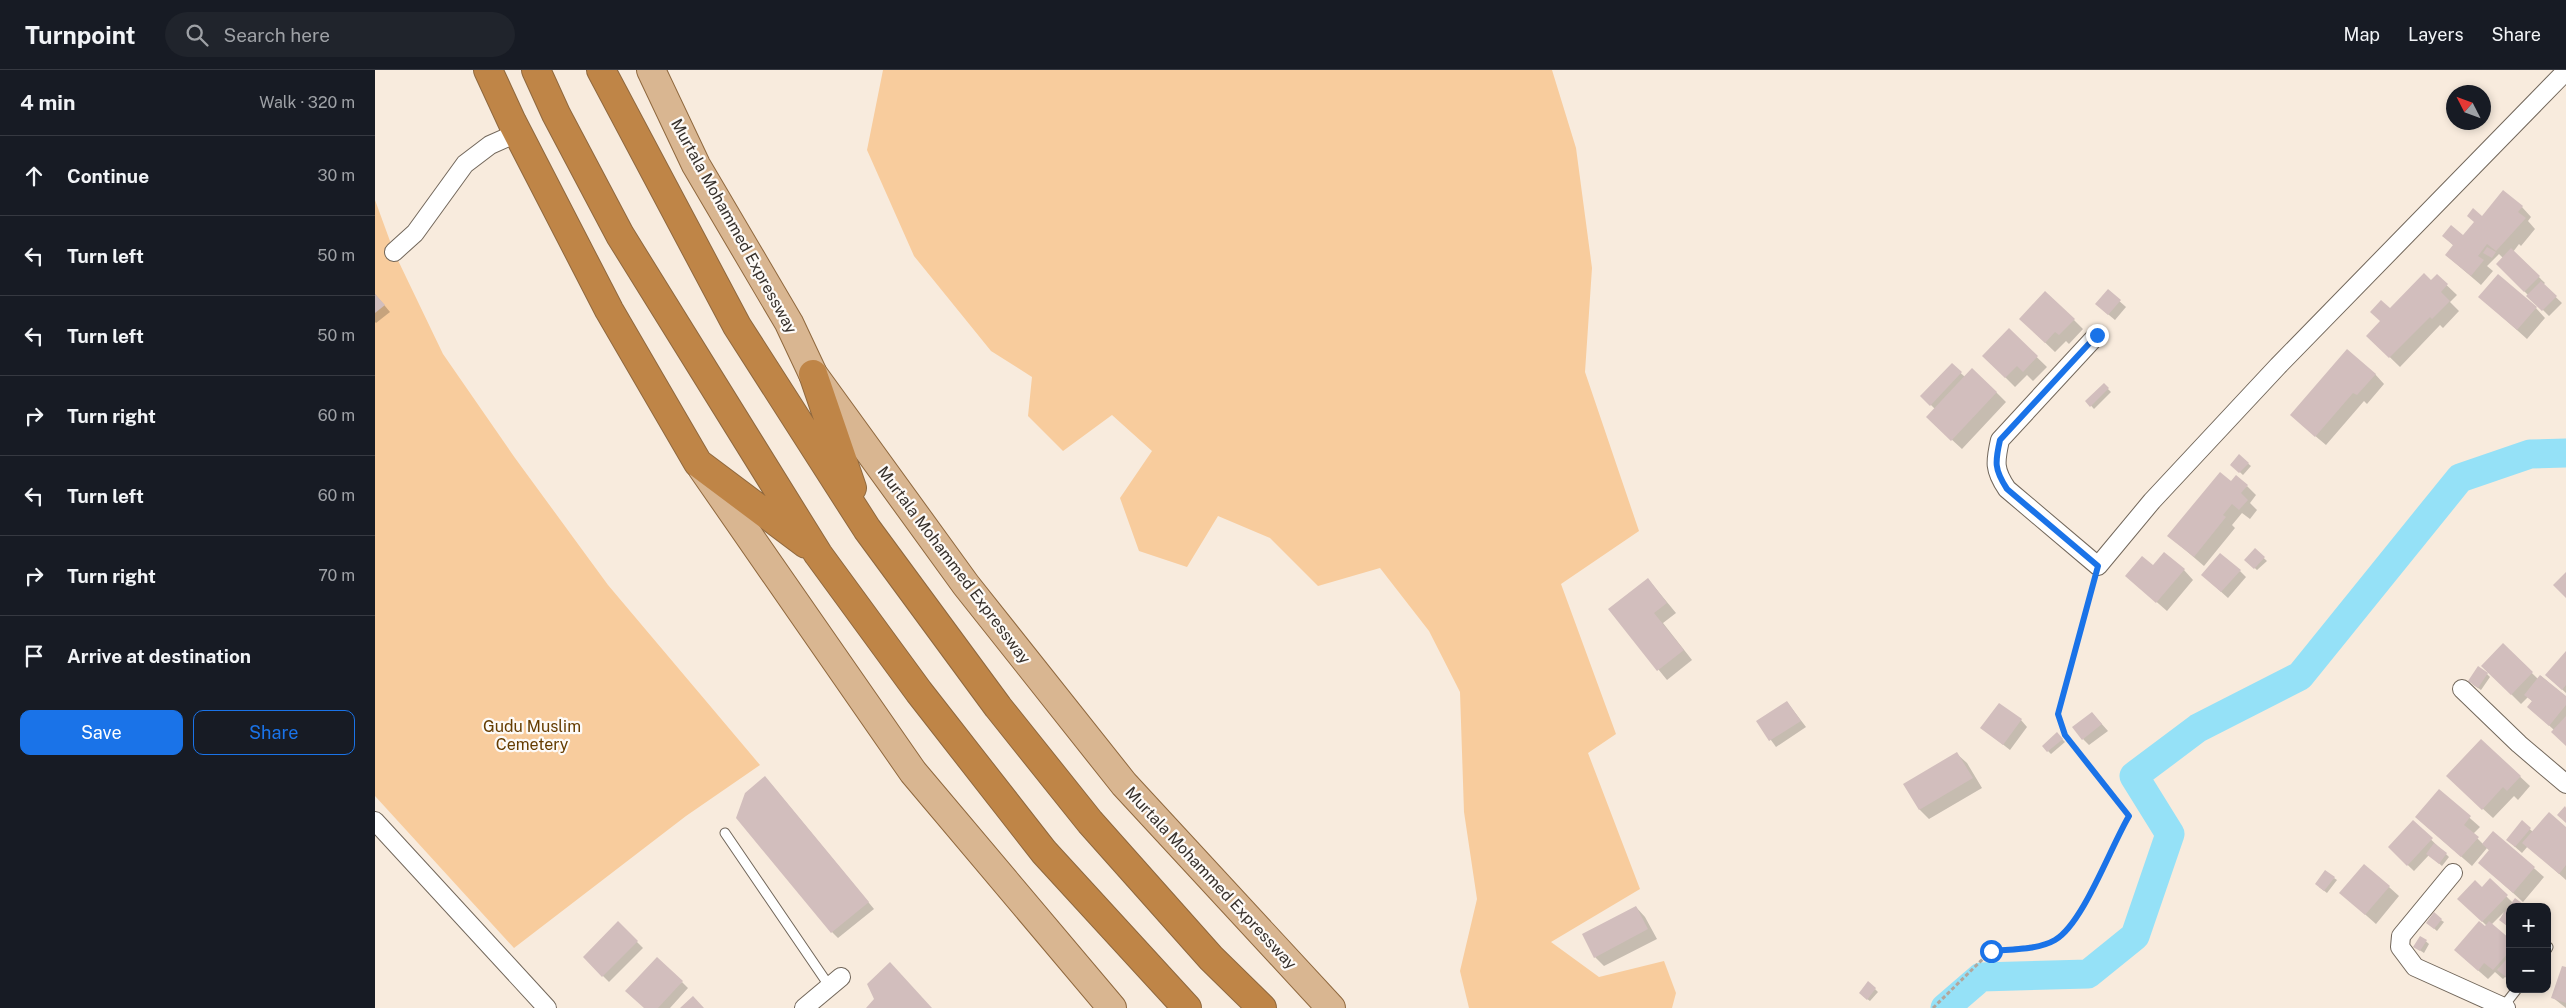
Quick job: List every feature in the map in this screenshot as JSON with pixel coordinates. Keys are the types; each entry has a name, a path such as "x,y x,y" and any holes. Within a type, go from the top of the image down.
{"highway":[{"path":"488,70 517,133 609,310 698,463 818,554"},
{"path":"536,70 556,114 620,235 818,554 919,692 1044,852 1187,1008"},
{"path":"601,70 737,326 867,529 998,707 1090,822 1211,958 1262,1008"},
{"path":"813,374 867,529"}],"main road":[{"name":"Murtala Mohammed Expressway","path":"651,70 696,165 789,323 813,374 966,585 1124,784 1331,1008"},
{"path":"698,463 913,772 1112,1008"}],"street":[{"path":"2097,335 2000,440 1996,458 1997,473 2007,489 2098,566 2152,501 2271,374 2566,71"},
{"path":"394,252 415,234 465,164 490,145 517,133"},
{"path":"2462,689 2526,750 2566,784"},
{"path":"375,821 547,1008"},
{"path":"2453,873 2401,936 2401,947 2415,967 2505,1007"},
{"path":"813,1005 836,982"}],"lane":[{"path":"725,833 836,982"},
{"path":"2505,1007 2514,993"}],"path":[{"path":"1933,1008 1991,951 2042,945 2055,940 2067,930 2090,894 2129,816 2065,735 2058,714 2098,566"}],"green space":[{"path":"883,70 1552,70 1576,148 1592,268 1585,372 1639,531 1561,584 1616,734 1588,753 1640,889 1551,942 1599,977 1664,961 1676,993 1672,1008 1469,1008 1460,971 1477,899 1464,812 1460,692 1429,631 1380,568 1318,586 1270,538 1218,516 1187,567 1139,551 1120,498 1152,451 1112,415 1063,451 1028,416 1032,377 991,351 914,256 867,150"},
{"name":"Gudu Muslim Cemetery","path":"375,200 394,252 443,354 515,458 608,585 760,765 686,816 514,948 375,796"}],"building":[{"path":"2503,190 2523,206 2518,212 2526,218 2496,251 2487,244 2478,256 2484,260 2471,276 2445,255 2453,245 2442,236 2451,225 2463,235 2474,222 2467,216 2473,208 2482,216"},
{"path":"2487,247 2496,252 2492,258 2483,253"},
{"path":"2511,248 2540,276 2524,292 2496,264"},
{"path":"2424,273 2431,280 2437,274 2448,284 2441,292 2450,301 2432,319 2430,317 2389,358 2366,336 2380,321 2370,312 2381,300 2390,308"},
{"path":"2498,274 2537,307 2517,330 2478,297"},
{"path":"2541,281 2557,296 2542,311 2526,296"},
{"path":"2108,289 2121,300 2108,315 2095,304"},
{"path":"2045,291 2075,319 2059,335 2055,332 2045,343 2019,319"},
{"path":"375,294 385,305 375,313"},
{"path":"2009,328 2038,356 2023,372 2017,366 2005,378 1982,356"},
{"path":"2347,349 2376,374 2357,395 2353,393 2315,437 2290,415"},
{"path":"1952,363 1962,372 1930,406 1920,396"},
{"path":"1972,368 1997,392 1951,441 1926,417"},
{"path":"2104,383 2109,388 2090,407 2085,401"},
{"path":"2239,454 2249,463 2239,473 2230,465"},
{"path":"2220,472 2231,481 2236,475 2248,485 2241,493 2248,500 2239,510 2232,504 2223,515 2226,517 2194,557 2167,536"},
{"path":"2255,548 2265,557 2254,569 2244,560"},
{"path":"2164,552 2185,569 2156,603 2125,576 2142,556 2153,565"},
{"path":"2220,553 2241,570 2221,592 2201,575"},
{"path":"2566,572 2566,598 2553,585"},
{"path":"1648,578 1667,603 1654,613 1684,650 1657,671 1608,609"},
{"path":"2503,643 2533,672 2511,695 2481,666"},
{"path":"2566,651 2566,685 2562,690 2545,675"},
{"path":"2478,666 2488,673 2478,688 2468,681"},
{"path":"2540,675 2566,696 2566,705 2549,726 2527,707 2532,701 2524,695"},
{"path":"1787,701 1801,721 1769,741 1756,721"},
{"path":"1999,703 2022,719 2003,745 1980,728"},
{"path":"2092,712 2102,724 2082,740 2072,727"},
{"path":"2566,716 2566,746 2551,732"},
{"path":"2057,732 2063,739 2047,752 2042,746"},
{"path":"2481,739 2521,776 2507,791 2503,787 2482,810 2446,776"},
{"path":"1957,752 1973,778 1919,810 1903,784"},
{"path":"765,776 869,902 831,933 736,818 745,793"},
{"path":"2439,789 2471,816 2464,825 2479,837 2461,857 2415,817"},
{"path":"2565,806 2566,808 2566,823 2557,815"},
{"path":"2549,812 2566,827 2566,865 2559,874 2522,843"},
{"path":"2413,820 2433,838 2407,866 2388,847"},
{"path":"2522,820 2531,828 2515,847 2506,840"},
{"path":"2493,831 2535,867 2513,893 2478,863 2489,850 2482,844"},
{"path":"2434,843 2447,853 2439,864 2426,854"},
{"path":"2364,864 2390,886 2365,915 2339,893"},
{"path":"2325,870 2335,877 2324,891 2315,884"},
{"path":"2490,878 2508,895 2482,922 2457,899 2475,880 2482,887"},
{"path":"2515,898 2522,903 2511,903"},
{"path":"1636,906 1648,929 1594,958 1582,934"},
{"path":"2506,910 2506,925 2499,920"},
{"path":"2434,912 2442,919 2434,929 2426,923"},
{"path":"618,921 638,941 602,977 583,957"},
{"path":"2479,921 2485,926 2489,921 2506,936 2506,955 2493,970 2484,963 2478,971 2454,950"},
{"path":"2420,936 2427,940 2420,951 2413,947"},
{"path":"657,957 683,981 658,1008 644,1008 625,991"},
{"path":"2506,960 2506,977 2497,970"},
{"path":"890,962 932,1008 866,1008 874,999 867,984"},
{"path":"2562,966 2566,967 2566,1003 2551,998"},
{"path":"1868,981 1876,988 1867,1000 1859,993"},
{"path":"693,996 704,1008 680,1008"}],"waterway":[{"path":"1945,1008 1981,977 2088,974 2135,936 2170,834 2134,776 2198,728 2300,676 2460,478 2530,454 2566,453"}],"route":[{"path":"1991,951 2042,945 2055,940 2067,930 2090,894 2129,816 2065,735 2058,714 2098,566 2007,489 1997,473 1996,458 2000,440 2097,335"}]}
